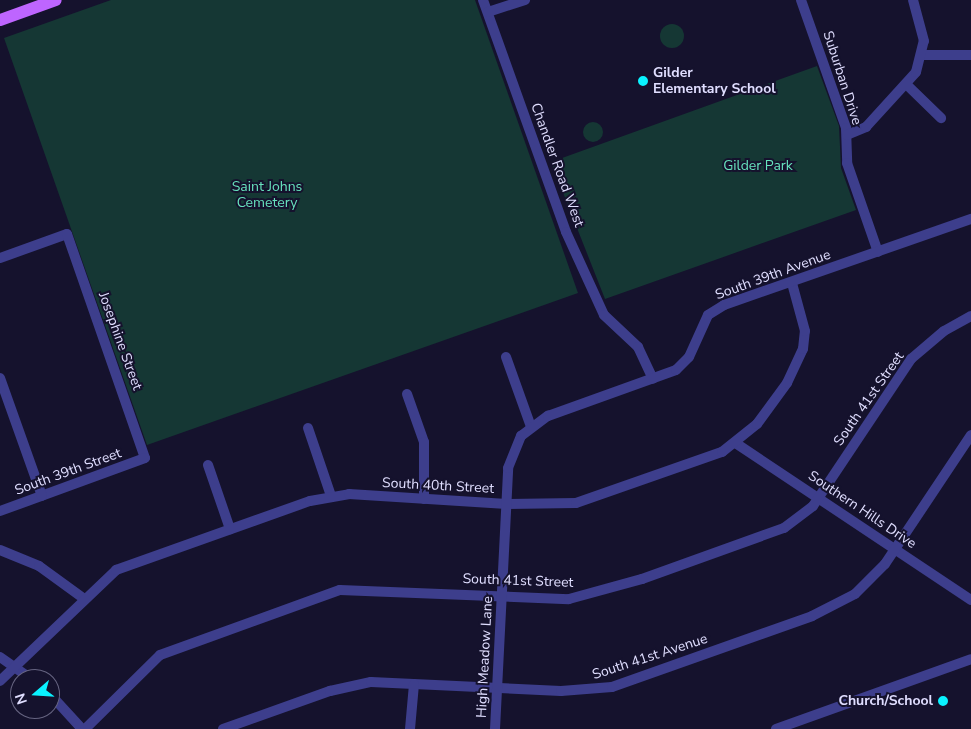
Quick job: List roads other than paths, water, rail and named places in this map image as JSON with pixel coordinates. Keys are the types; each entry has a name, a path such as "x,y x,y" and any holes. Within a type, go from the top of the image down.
{"main road":[{"path":"0,20 56,0"}],"street":[{"name":"Chandler Road West","path":"483,0 566,232 604,315 638,347 653,380"},
{"path":"488,12 526,0"},
{"name":"Suburban Drive","path":"802,0 847,135 848,163 878,252"},
{"path":"847,135 866,128 906,84 924,55 913,0"},
{"path":"924,55 971,55"},
{"path":"906,84 941,118"},
{"name":"South 39th Avenue","path":"531,427 653,380 683,364 714,310 971,219"},
{"name":"Josephine Street","path":"0,258 67,234 145,458"},
{"path":"737,444 787,383 803,349 805,331 792,283"},
{"name":"South 41st Street","path":"83,729 160,654 318,597 362,589 502,596 586,596 784,528 804,516 818,498 911,359 944,331 971,316"},
{"path":"506,357 531,427"},
{"path":"0,378 42,496"},
{"path":"407,394 424,442 424,499"},
{"name":"High Meadow Lane","path":"494,729 511,454 531,427"},
{"path":"308,428 330,496"},
{"name":"South 41st Avenue","path":"223,729 351,685 414,684 589,691 612,687 834,607 865,586 894,549 971,435"},
{"name":"Southern Hills Drive","path":"737,444 970,598"},
{"name":"South 40th Street","path":"0,681 83,598 116,570 330,496 507,504 576,503 737,444"},
{"name":"South 39th Street","path":"0,511 145,458"},
{"path":"208,465 230,529"},
{"path":"0,550 39,566 83,598"},
{"path":"0,658 19,669"},
{"path":"776,729 971,659"},
{"path":"410,729 414,684"},
{"path":"60,705 83,729"}],"place":[{"name":"Gilder Elementary School","path":"643,81"},
{"name":"Church/School","path":"943,701"}],"park label":[{"name":"Gilder Park","path":"758,166"},
{"name":"Saint Johns Cemetery","path":"267,196"}]}
